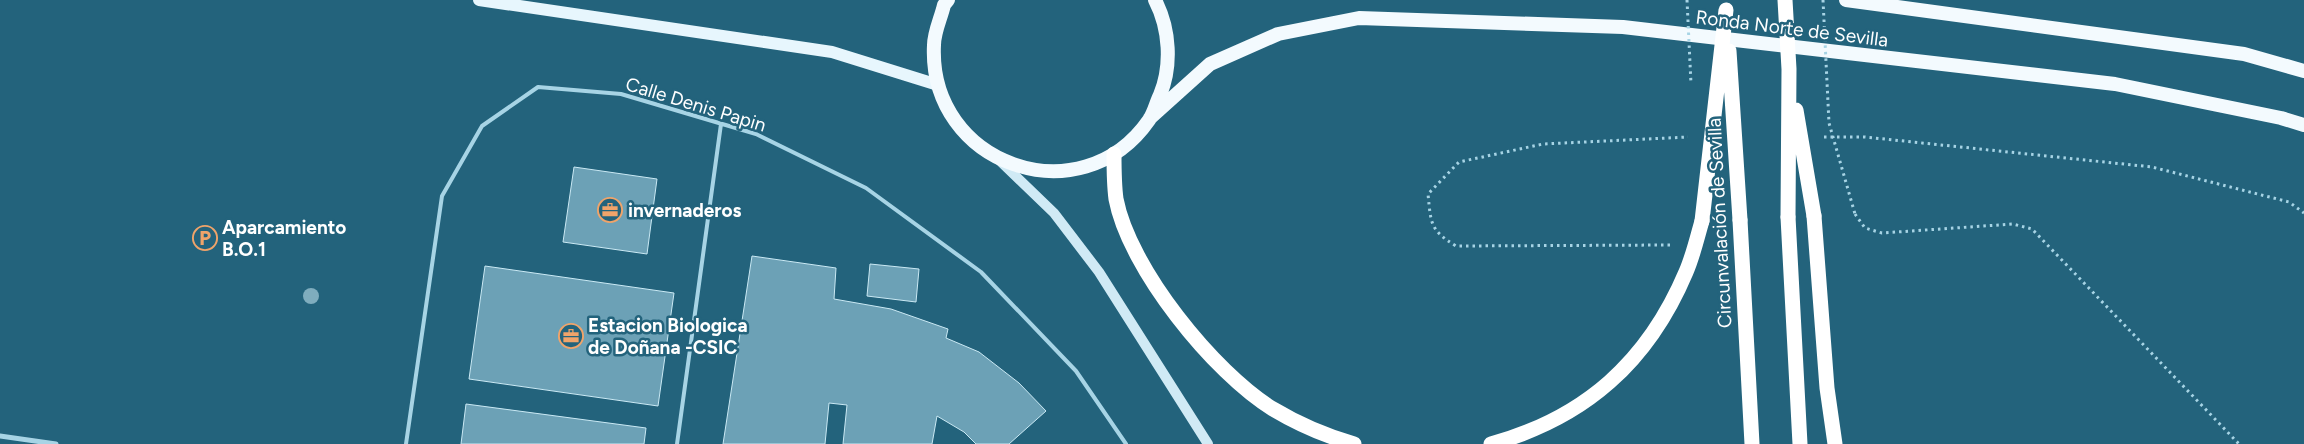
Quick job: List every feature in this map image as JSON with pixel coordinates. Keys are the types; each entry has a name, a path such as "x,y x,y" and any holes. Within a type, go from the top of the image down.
{"highway":[{"name":"Ronda Norte de Sevilla","path":"948,0 944,5 934,45 938,85 951,116 972,142 1000,160 1038,171 1078,169 1114,154 1134,138 1150,118 1210,64 1278,34 1358,18 1623,27 2115,84 2281,118 2304,125"},
{"name":"Ronda Norte de Sevilla","path":"1150,118 1166,81 1168,40 1155,0"},
{"path":"1785,0 1789,69 1788,217 1800,444"},
{"name":"Ronda Norte de Sevilla","path":"1846,0 2244,54 2304,71"},
{"path":"1491,444 1537,428 1590,398 1629,363 1649,341 1666,312 1686,271 1702,221 1726,5"},
{"name":"Circunvalación de Sevilla","path":"1726,5 1752,444"},
{"path":"1789,69 1814,216 1827,388 1835,444"},
{"path":"1114,154 1117,200 1131,244 1158,290 1191,332 1227,374 1273,409 1315,431 1354,444"}],"main road":[{"path":"479,0 832,52 938,85"},
{"path":"1000,160 1054,213 1099,272 1208,444"}],"street":[{"path":"0,436 56,444"}],"lane":[{"name":"Calle Denis Papin","path":"406,444 442,196 482,126 538,87 621,94 756,134 866,188 981,272 1076,370 1126,444"},
{"path":"676,444 721,124"}],"path":[{"path":"1823,0 1829,123 1855,214 1860,223 1866,228 1882,233 2013,224 2032,229 2239,444"}],"building":[{"name":"invernaderos","path":"574,167 657,179 647,254 563,242"},
{"path":"752,256 836,268 834,299 891,309 948,329 946,338 979,352 1019,383 1046,411 1009,444 976,444 964,432 937,416 932,444 843,444 847,405 829,403 825,444 723,444"},
{"path":"870,264 919,269 916,302 867,296"},
{"name":"Estacion Biologica de Doñana -CSIC","path":"485,266 674,293 658,406 469,379"},
{"path":"466,404 646,428 644,444 461,444"}],"place":[{"name":"invernaderos","path":"610,210"},
{"name":"Aparcamiento B.O.1","path":"205,238"},
{"name":"Estacion Biologica de Doñana -CSIC","path":"571,336"}]}
